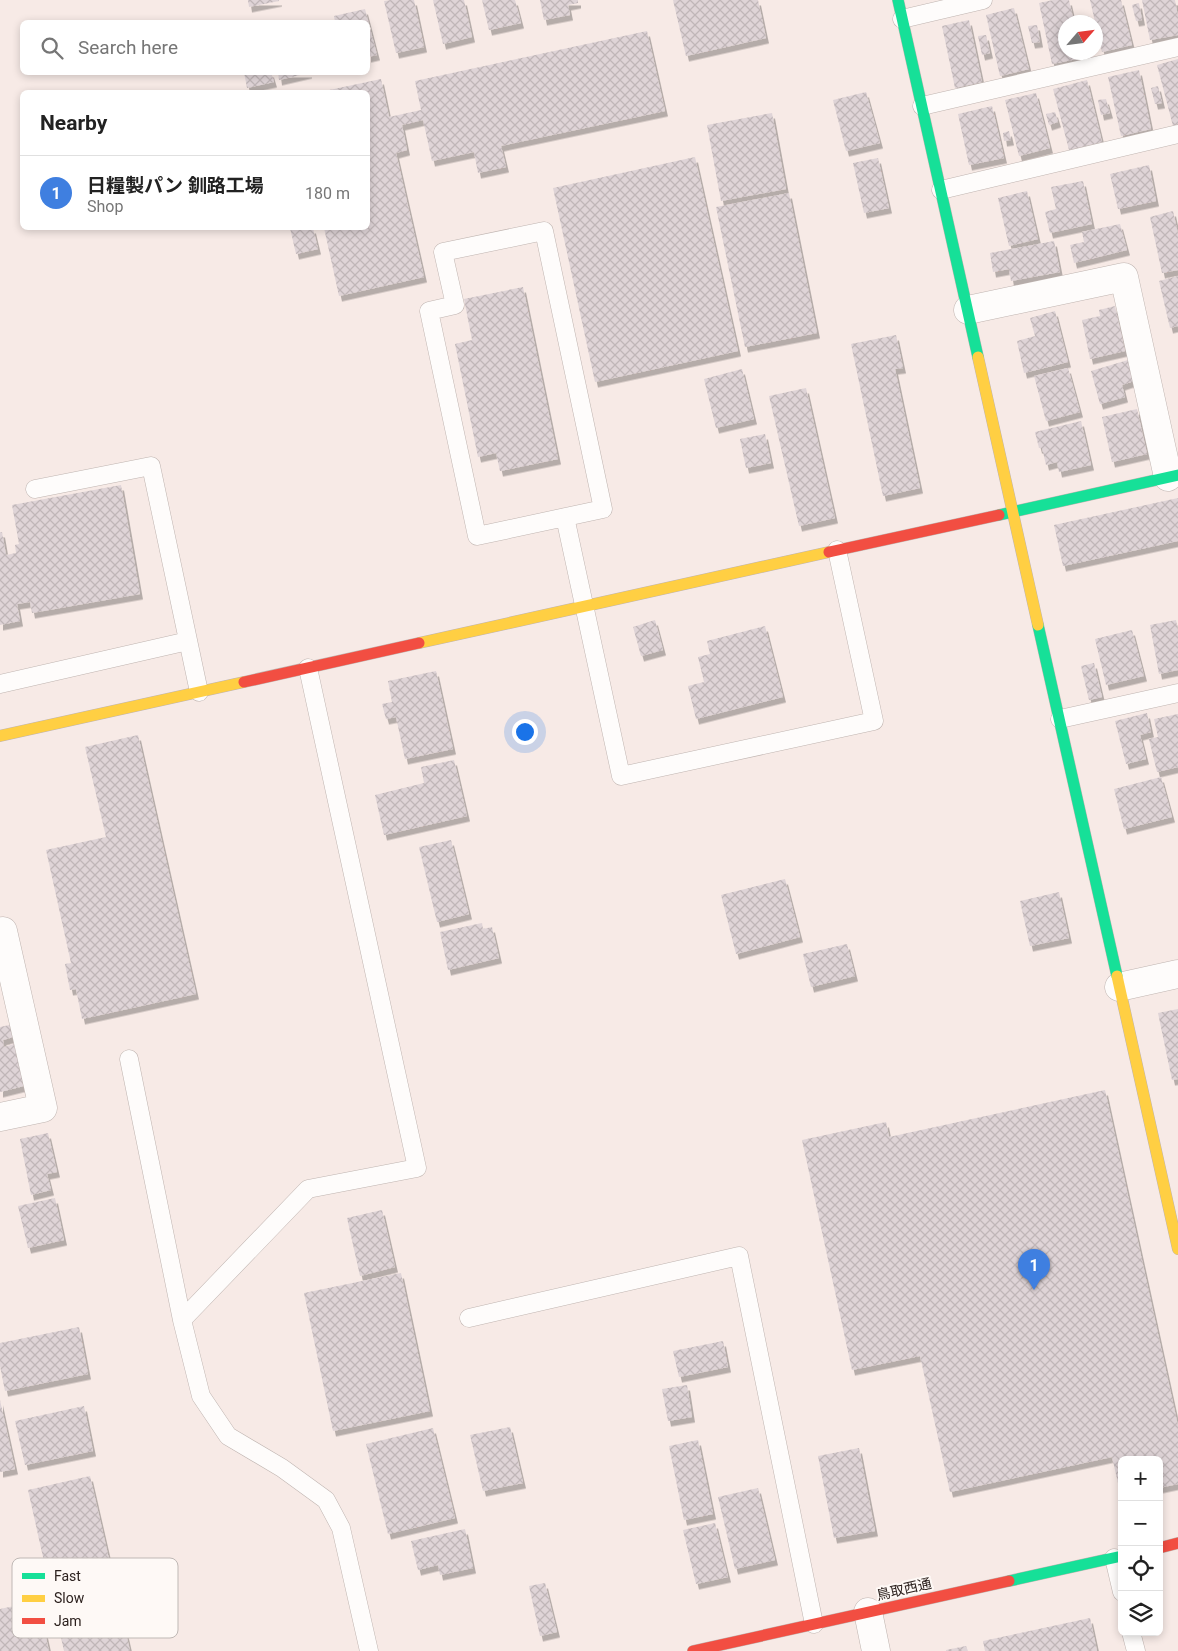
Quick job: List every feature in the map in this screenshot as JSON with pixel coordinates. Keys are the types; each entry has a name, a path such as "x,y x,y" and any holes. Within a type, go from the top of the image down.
{"street":[{"path":"898,0 1178,1249"},
{"path":"0,736 1173,476 1124,277 968,310"},
{"path":"0,932 3,931 43,1108 0,1117"},
{"path":"1119,987 1178,974"},
{"path":"1163,1547 1178,1543"},
{"name":"鳥取西通","path":"693,1651 1118,1557"},
{"path":"868,1612 876,1651"}],"lane":[{"path":"902,19 983,0"},
{"path":"922,106 1178,47"},
{"path":"941,190 1178,134"},
{"path":"544,231 603,509 565,517 477,536 429,311 455,305 443,252 544,231"},
{"path":"35,489 151,466 199,692"},
{"path":"565,517 621,776 874,721 837,550"},
{"path":"0,684 188,641"},
{"path":"182,1320 308,1189 417,1168 308,668"},
{"path":"1060,719 1178,693"},
{"path":"129,1059 182,1320 201,1396 228,1436 282,1468 326,1500 341,1528 369,1651"},
{"path":"469,1318 739,1256 814,1624"},
{"path":"1132,1636 1136,1651"}],"building":[{"path":"248,0 279,0 279,1 249,7"},
{"path":"414,0 424,47 396,53 384,1"},
{"path":"433,0 464,0 472,37 443,44"},
{"path":"482,0 515,0 521,23 489,30"},
{"path":"540,0 578,0 578,3 568,5 570,15 544,20"},
{"path":"673,0 758,0 766,38 686,56"},
{"path":"1053,0 1069,0 1072,15 1058,15 1058,60 1072,60 1052,64 1039,3"},
{"path":"1090,0 1121,0 1132,45 1103,52 1103,15 1093,15"},
{"path":"1142,0 1175,0 1178,17 1178,35 1150,40"},
{"path":"1139,3 1142,20 1136,21 1132,5"},
{"path":"1014,8 1029,69 1000,76 986,15"},
{"path":"365,9 368,20 335,20 334,16"},
{"path":"969,20 982,82 955,88 942,26"},
{"path":"1037,25 1040,42 1032,43 1028,26"},
{"path":"370,28 377,55 370,57"},
{"path":"647,31 665,111 501,146 506,167 478,173 474,152 432,161 423,120 402,125 407,150 396,153 424,277 339,296 324,230 370,230 370,90 329,90 381,79 389,117 421,110 415,81"},
{"path":"986,35 990,53 982,55 978,36"},
{"path":"1178,59 1178,124 1173,126 1157,65"},
{"path":"1139,70 1151,129 1121,136 1108,77"},
{"path":"245,75 272,75 274,82 247,88"},
{"path":"278,75 300,75 279,80"},
{"path":"1087,80 1102,142 1069,150 1053,89"},
{"path":"1158,86 1162,103 1155,104 1151,88"},
{"path":"866,92 880,143 846,151 833,100"},
{"path":"1036,93 1050,148 1019,156 1005,100"},
{"path":"1106,99 1110,113 1101,115 1098,100"},
{"path":"992,106 1004,158 969,165 958,114"},
{"path":"1055,112 1058,122 1049,125 1046,114"},
{"path":"772,113 786,189 721,201 707,125"},
{"path":"1009,131 1011,140 1004,141 1003,133"},
{"path":"695,157 738,351 595,382 553,188"},
{"path":"878,158 889,208 864,213 853,163"},
{"path":"1149,165 1156,201 1118,209 1110,174"},
{"path":"1083,181 1092,224 1050,233 1045,212 1056,209 1051,187"},
{"path":"1027,191 1038,239 1009,246 998,198"},
{"path":"789,193 817,333 745,347 716,207"},
{"path":"1173,211 1178,234 1178,270 1162,273 1150,217"},
{"path":"1120,224 1127,250 1074,263 1070,245 1084,242 1082,232"},
{"path":"290,230 313,230 318,249 296,254"},
{"path":"1054,241 1060,272 1011,281 1009,269 993,272 990,253"},
{"path":"1178,276 1178,326 1170,328 1159,281"},
{"path":"523,287 558,459 500,471 496,453 478,457 455,344 472,340 464,299"},
{"path":"1115,306 1125,351 1090,359 1082,320 1100,316 1099,310"},
{"path":"1055,311 1068,362 1024,373 1017,341 1035,336 1030,318"},
{"path":"896,335 903,368 895,369 920,488 883,496 851,344"},
{"path":"1128,360 1134,381 1122,385 1125,397 1100,404 1091,371"},
{"path":"1068,368 1080,412 1046,421 1034,376"},
{"path":"742,369 754,419 716,428 704,379"},
{"path":"806,388 835,518 799,526 769,396"},
{"path":"1137,409 1147,454 1112,462 1102,417"},
{"path":"1081,421 1091,465 1059,472 1057,462 1046,465 1042,448 1039,448 1035,432"},
{"path":"765,434 771,463 746,468 740,439"},
{"path":"121,485 140,594 32,613 30,602 17,604 20,621 0,625 0,532 2,532 6,555 16,553 15,545 19,544 12,505"},
{"path":"1178,498 1178,541 1063,566 1054,525"},
{"path":"655,620 663,650 641,656 633,627"},
{"path":"1176,620 1178,631 1178,670 1159,674 1150,625"},
{"path":"765,626 783,697 696,719 688,686 704,682 698,657 710,654 707,641"},
{"path":"1132,630 1144,676 1106,685 1095,639"},
{"path":"1094,663 1102,697 1089,700 1081,666"},
{"path":"436,671 453,749 405,759 396,717 386,719 382,704 392,702 388,681"},
{"path":"1147,713 1151,732 1140,735 1146,759 1126,764 1115,721"},
{"path":"1178,714 1178,767 1157,772 1149,739 1158,737 1154,719"},
{"path":"138,735 196,994 82,1019 76,989 70,990 65,964 71,963 46,850 106,837 85,747"},
{"path":"454,760 467,816 384,835 375,795 424,783 421,767"},
{"path":"1161,777 1172,817 1124,829 1114,789"},
{"path":"451,840 469,914 437,922 419,847"},
{"path":"785,879 800,937 736,954 721,895"},
{"path":"1059,892 1069,938 1030,946 1020,901"},
{"path":"482,923 483,929 492,927 499,958 448,970 440,932"},
{"path":"847,944 855,976 811,987 803,954"},
{"path":"1178,1009 1178,1079 1172,1080 1158,1013"},
{"path":"14,1024 17,1036 3,1040 4,1047 14,1044 24,1086 0,1092 0,1027"},
{"path":"1105,1090 1178,1426 1178,1484 1163,1487 1163,1456 1118,1456 1118,1483 1112,1457 950,1492 920,1356 852,1370 802,1140 886,1122 889,1137"},
{"path":"48,1133 57,1172 47,1174 51,1190 31,1195 20,1139"},
{"path":"55,1198 64,1240 28,1248 18,1206"},
{"path":"382,1210 395,1267 360,1276 347,1218"},
{"path":"401,1273 430,1411 333,1431 304,1293"},
{"path":"79,1327 88,1374 5,1391 0,1366 0,1343"},
{"path":"723,1341 728,1367 679,1377 673,1351"},
{"path":"687,1385 692,1417 668,1421 662,1389"},
{"path":"0,1400 15,1469 0,1472"},
{"path":"84,1406 93,1451 25,1465 15,1421"},
{"path":"510,1427 523,1483 483,1491 470,1435"},
{"path":"433,1428 455,1518 388,1534 366,1444"},
{"path":"698,1440 713,1514 684,1520 669,1446"},
{"path":"859,1448 875,1531 834,1538 818,1456"},
{"path":"90,1476 109,1558 43,1558 28,1490"},
{"path":"758,1488 775,1560 735,1569 718,1497"},
{"path":"715,1523 728,1577 696,1584 683,1530"},
{"path":"465,1529 473,1568 440,1575 438,1565 418,1570 411,1541"},
{"path":"545,1583 557,1632 540,1636 529,1586"},
{"path":"12,1606 12,1638 46,1638 49,1651 0,1651 0,1609"},
{"path":"1090,1618 1097,1651 985,1651 983,1641"},
{"path":"61,1638 127,1638 130,1651 64,1651"},
{"path":"966,1646 968,1651 946,1651 946,1650"}],"traffic: fast":[{"path":"898,0 978,357"},
{"path":"999,515 1178,475"},
{"path":"1038,625 1117,976"},
{"path":"1009,1581 1118,1557"}],"traffic: slow":[{"path":"978,357 1038,625"},
{"path":"419,643 829,552"},
{"path":"0,736 244,682"},
{"path":"1117,976 1178,1249"}],"traffic: jam":[{"path":"829,552 999,515"},
{"path":"244,682 419,643"},
{"path":"1163,1547 1178,1543"},
{"path":"693,1651 1009,1581"}],"place":[{"name":"日糧製パン 釧路工場","path":"1034,1290"}]}
